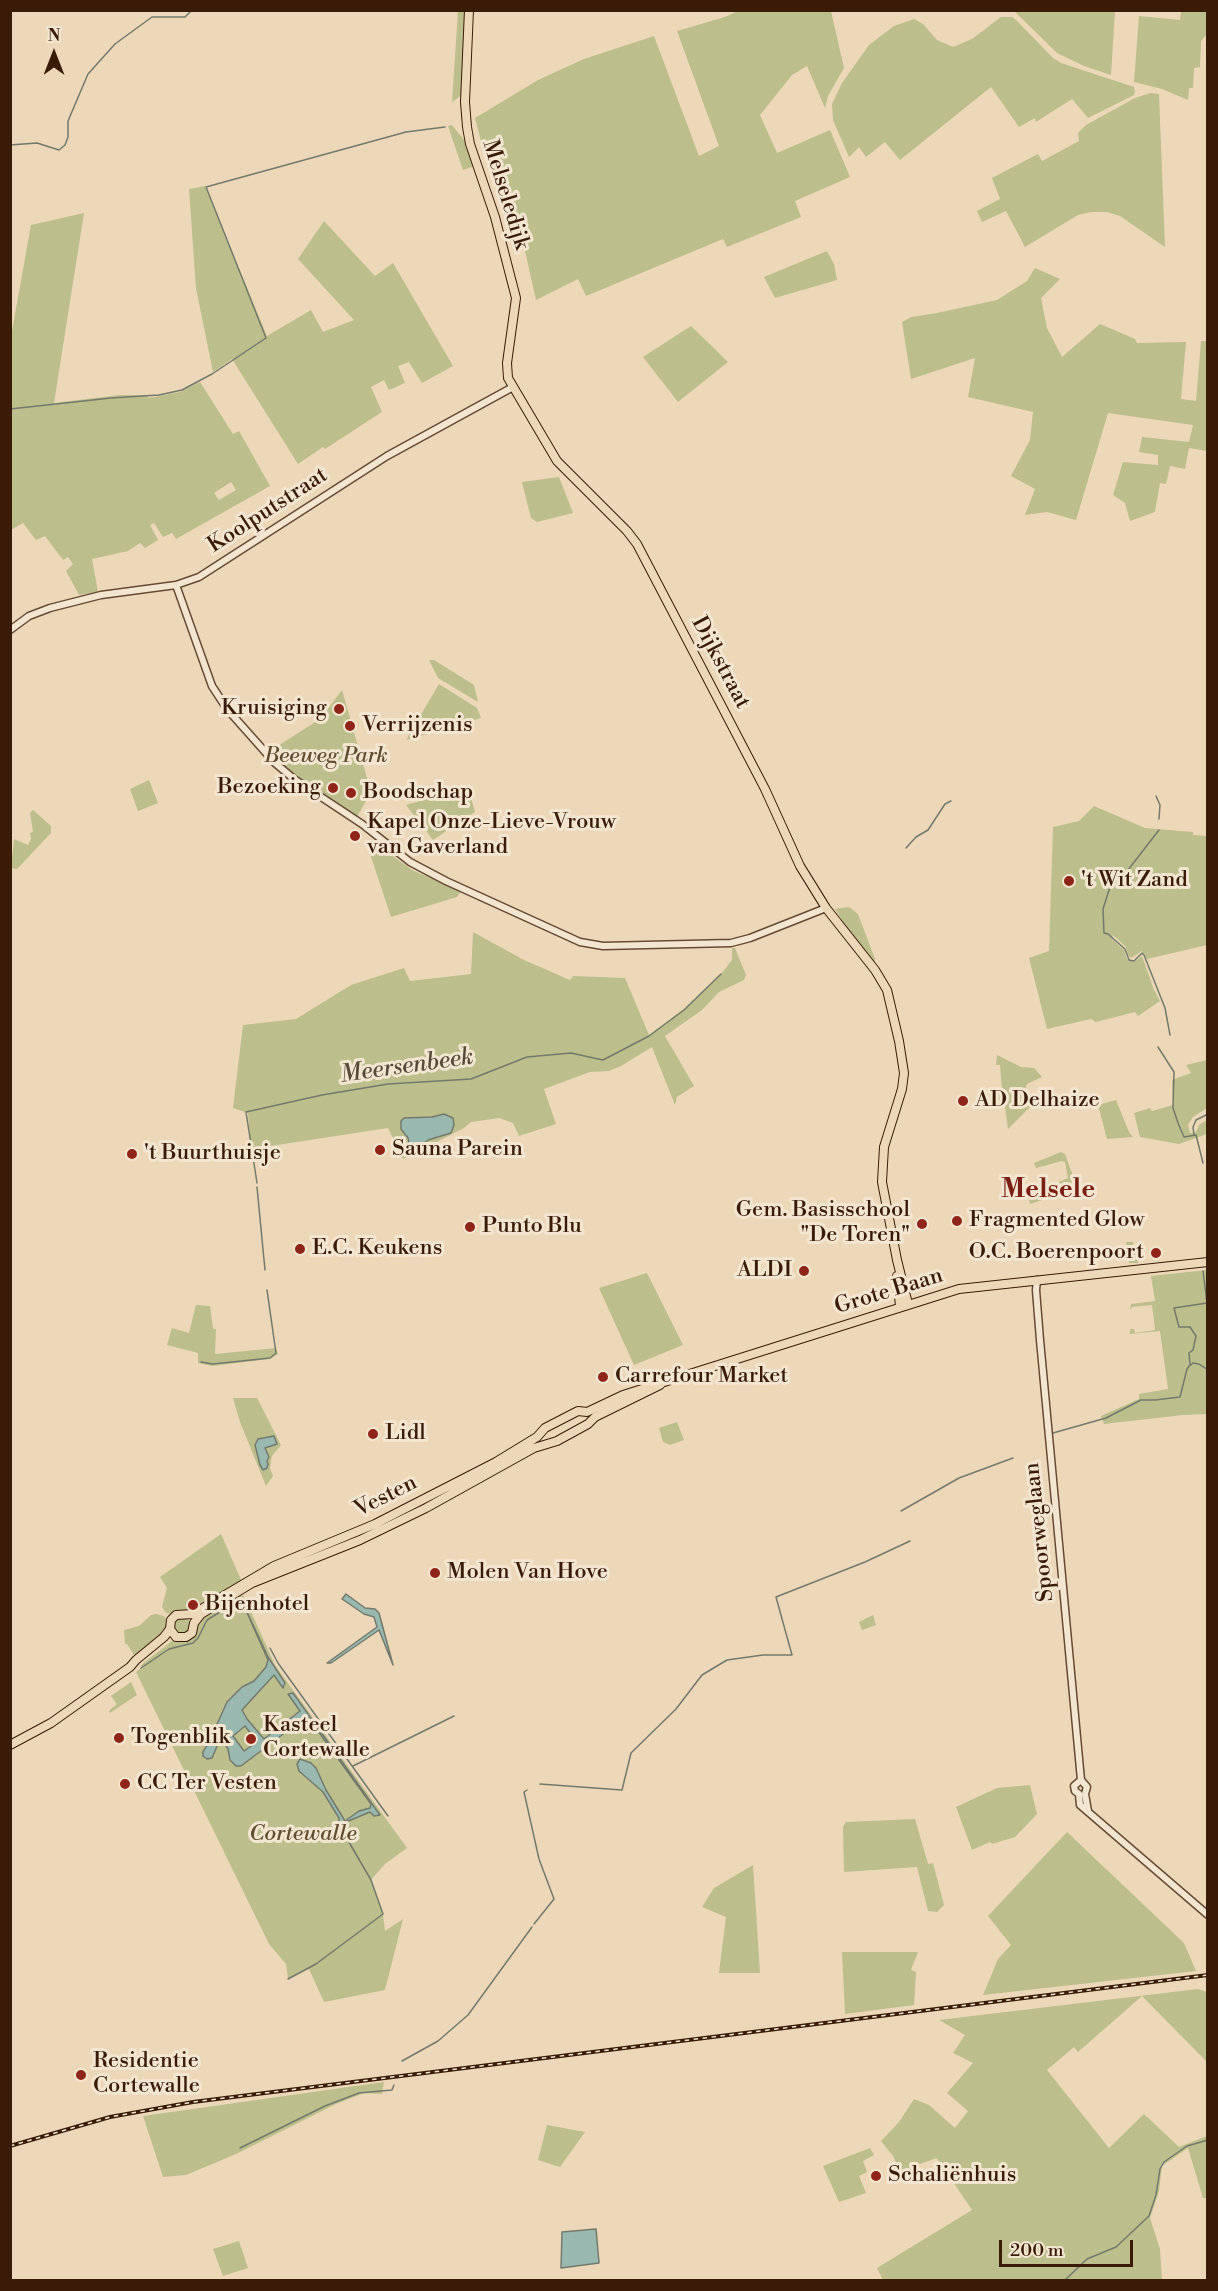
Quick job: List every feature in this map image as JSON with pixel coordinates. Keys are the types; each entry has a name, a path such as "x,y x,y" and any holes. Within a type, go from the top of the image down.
{"main road":[{"name":"Melseledijk","path":"469,10 465,115 470,144 495,217 516,298 507,363 508,378 513,387"},
{"name":"Dijkstraat","path":"513,387 557,461 627,531 637,544 765,789 800,866 826,908 875,970 890,1000 904,1081 884,1147 881,1171 904,1305"},
{"name":"Grote Baan","path":"660,1384 959,1289 1208,1262"},
{"name":"Vesten","path":"188,1615 274,1566 375,1524 496,1462 537,1437 545,1428 578,1411 587,1412 660,1384"},
{"name":"Vesten","path":"194,1623 201,1614 260,1580 360,1540 426,1508 542,1445 557,1441 588,1424 590,1420 628,1397"},
{"path":"587,1412 590,1420"},
{"path":"537,1437 542,1445"},
{"path":"10,1748 51,1723 101,1686 139,1664 167,1641 189,1635 194,1623 188,1615 173,1617 166,1635 136,1660 130,1668"},
{"path":"170,1629 176,1637"}],"street":[{"name":"Koolputstraat","path":"10,630 25,618 42,610 87,598 176,585 199,577 387,456 513,387"},
{"path":"176,585 212,686 227,709 275,763 294,779 362,824 410,862 446,881 457,884 580,942 603,946 731,943 750,938 826,908"},
{"name":"Spoorweglaan","path":"1037,1280 1040,1340 1081,1780 1086,1784 1082,1793 1089,1812"},
{"name":"Spoorweglaan","path":"1081,1780 1074,1786 1075,1791 1082,1793"},
{"path":"1082,1793 1080,1805 1208,1915"}],"green space":[{"path":"458,11 465,11 462,95 452,102"},
{"path":"738,11 831,11 844,68 828,96 825,108 807,66 792,75 760,115 777,153 830,130 850,177 795,201 801,217 727,247 723,239 586,296 578,279 536,300 521,233 505,207 486,160 475,118 538,80 584,59 654,36 699,156 719,146 677,31"},
{"path":"1014,11 1115,11 1111,75 1084,66 1057,53"},
{"path":"1181,11 1207,11 1207,34 1201,41 1200,67 1194,68 1193,88 1189,88 1188,100 1162,89 1134,82 1139,16 1180,20"},
{"path":"1001,17 1012,17 1053,58 1061,63 1134,87 1134,95 1088,118 1072,99 1036,122 1035,118 1019,127 991,87 900,160 885,142 866,157 859,147 849,157 833,120 832,104 842,83 869,45 894,26 914,19 923,24 937,40 953,47 972,39"},
{"path":"1150,93 1159,94 1165,247 1120,216 1107,212 1078,215 1025,247 1006,211 982,222 977,211 1000,199 992,178 1038,154 1042,161 1079,141 1078,133 1086,125 1135,98"},
{"path":"452,125 468,145 475,166 463,170 448,126"},
{"path":"205,186 267,336 311,310 323,332 354,320 298,259 324,221 375,276 393,263 453,366 422,383 409,362 398,366 405,383 389,390 384,380 371,387 382,412 298,464 232,359 213,372 196,288 189,189"},
{"path":"84,213 54,403 120,395 146,395 149,398 180,392 200,382 233,434 239,431 270,486 176,539 172,533 163,537 154,523 150,525 158,540 145,548 140,543 128,551 92,559 98,592 79,595 66,571 73,564 68,557 63,560 45,536 36,540 23,523 11,530 10,342 31,225","holes":["231,482 236,490 219,500 214,493"]},
{"path":"827,251 834,264 837,280 775,298 764,277"},
{"path":"1035,268 1060,279 1041,298 1047,328 1062,357 1100,324 1135,339 1137,343 1186,342 1181,399 1196,401 1201,341 1207,341 1207,451 1189,448 1185,469 1170,466 1166,484 1160,483 1155,512 1130,521 1125,503 1113,495 1123,462 1158,465 1158,455 1139,452 1142,437 1189,442 1193,425 1108,413 1076,520 1047,512 1025,515 1035,489 1011,476 1030,440 1033,412 968,397 975,358 911,379 902,322 911,317 997,300 1027,281"},
{"path":"691,326 728,362 678,402 643,357"},
{"path":"559,477 573,513 537,522 531,518 522,482"},
{"path":"429,660 434,660 474,685 478,702 438,678"},
{"path":"439,684 477,708 481,718 406,740"},
{"name":"Beeweg Park","path":"342,690 371,792 357,817 291,773 270,751 320,719"},
{"path":"149,780 158,803 138,811 130,789"},
{"path":"468,787 475,812 433,840 406,805"},
{"path":"1094,806 1145,828 1193,832 1193,835 1207,836 1207,945 1147,959 1142,951 1131,958 1126,947 1113,935 1112,939 1124,950 1127,959 1134,962 1142,956 1160,1001 1138,1016 1135,1012 1096,1022 1091,1019 1047,1029 1029,958 1049,951 1053,827 1079,821"},
{"path":"33,810 51,826 51,833 17,869 11,868 14,839 28,845 31,839 30,833 33,832 30,813"},
{"path":"378,845 412,870 461,891 457,897 391,917 370,854"},
{"path":"849,907 858,914 875,959 875,965 835,909"},
{"path":"473,932 524,960 570,980 573,976 625,978 649,1035 685,1008 722,973 732,960 732,948 735,948 746,975 744,980 719,992 702,1010 665,1036 694,1086 677,1097 675,1105 652,1047 609,1071 590,1072 544,1089 556,1124 519,1136 513,1123 499,1118 471,1122 464,1128 403,1159 388,1128 251,1149 248,1113 233,1108 243,1025 296,1019 351,985 404,968 410,981 471,974"},
{"path":"997,1055 1021,1067 1034,1068 1042,1077 1027,1084 1025,1089 1031,1106 1008,1129 1004,1100 994,1101 991,1092 1002,1090 1000,1065 996,1065"},
{"path":"1207,1060 1207,1108 1193,1117 1188,1125 1190,1133 1196,1132 1199,1125 1207,1120 1207,1134 1179,1144 1140,1137 1134,1113 1173,1105 1172,1080 1191,1073 1186,1065"},
{"path":"1116,1100 1133,1137 1107,1139 1098,1105"},
{"path":"1061,1152 1065,1154 1073,1176 1071,1185 1057,1195 1030,1204 1026,1187 1046,1183 1054,1184 1068,1178 1065,1162 1036,1168 1034,1163"},
{"path":"1126,1242 1133,1242 1134,1249 1137,1249 1138,1263 1129,1263"},
{"path":"1207,1270 1207,1414 1104,1424 1101,1416 1139,1399 1139,1394 1168,1389 1160,1331 1130,1334 1130,1329 1134,1329 1135,1333 1155,1330 1152,1305 1132,1307 1130,1310 1131,1304 1155,1301 1151,1276"},
{"path":"647,1273 683,1345 634,1365 599,1288"},
{"path":"196,1305 210,1306 213,1329 216,1329 215,1354 276,1348 278,1354 270,1359 212,1366 198,1363 198,1353 167,1345 172,1328 189,1333"},
{"path":"233,1398 257,1398 281,1445 272,1456 270,1468 273,1476 266,1486 240,1422"},
{"path":"677,1422 684,1440 670,1445 663,1442 659,1428"},
{"path":"221,1534 242,1582 199,1609 173,1614 166,1613 162,1607 167,1588 160,1577"},
{"name":"Cortewalle","path":"236,1594 244,1596 275,1665 407,1848 385,1864 371,1880 383,1914 385,1931 403,1919 385,1990 324,2002 309,1969 288,1979 286,1964 269,1944 136,1672 142,1667 141,1665 172,1641 183,1640 197,1620"},
{"path":"151,1615 164,1616 167,1620 167,1632 136,1658 125,1644 124,1630 139,1626"},
{"path":"873,1615 876,1625 862,1630 859,1622"},
{"path":"182,1617 188,1620 191,1626 188,1632 182,1635 176,1632 173,1626 176,1620"},
{"path":"131,1682 137,1695 110,1713 109,1711 117,1704 111,1696"},
{"path":"1030,1785 1037,1814 1015,1837 992,1844 990,1842 972,1850 956,1807 997,1788"},
{"path":"915,1819 928,1864 933,1863 944,1905 937,1912 928,1911 917,1867 844,1872 843,1827 846,1822"},
{"path":"1067,1832 1184,1943 1196,1971 983,1995 998,1959 1011,1945 988,1916"},
{"path":"753,1865 760,1973 719,1973 726,1917 702,1907 714,1888"},
{"path":"842,1952 918,1952 911,1970 916,1972 914,2005 845,2014"},
{"path":"1198,1989 1207,1992 1207,2062 1142,1996 1078,2052 1074,2047 1047,2070 1109,2148 1144,2114 1179,2147 1207,2136 1207,2198 1203,2198 1188,2148 1162,2166 1159,2191 1150,2218 1160,2249 1162,2280 883,2280 877,2268 972,2210 937,2158 900,2171 893,2156 881,2141 899,2122 914,2099 929,2105 955,2128 968,2111 947,2093 973,2063 953,2053 965,2035 939,2020"},
{"path":"384,2082 382,2094 364,2093 336,2104 236,2154 186,2175 163,2177 143,2116"},
{"path":"547,2125 585,2132 560,2167 538,2160"},
{"path":"870,2148 874,2155 863,2161 867,2172 859,2176 866,2193 839,2202 823,2166"},
{"path":"239,2241 248,2268 223,2276 213,2249"}],"water":[{"path":"444,1114 453,1118 454,1125 451,1133 428,1140 415,1150 410,1147 408,1138 401,1129 401,1121 404,1118"},
{"path":"274,1436 277,1444 265,1448 269,1457 267,1468 263,1470 255,1445 258,1439"},
{"path":"346,1594 365,1608 375,1609 379,1613 393,1665 379,1630 331,1663 327,1663 377,1627 374,1617 364,1614 342,1599"},
{"path":"241,1599 268,1657 285,1683 283,1688 274,1675 242,1710 247,1719 264,1739 300,1711 288,1694 293,1693 380,1815 374,1816 370,1812 339,1825 339,1818 323,1792 299,1771 297,1764 300,1759 311,1763 316,1768 345,1821 359,1811 370,1808 371,1804 307,1716 241,1766 236,1766 230,1760 225,1744 218,1744 212,1758 207,1759 203,1756 227,1702 242,1687 254,1681 266,1667 268,1660","holes":["245,1726 257,1742 244,1751 233,1736"]},
{"path":"596,2229 599,2263 561,2268 562,2232"}],"waterway":[{"path":"10,145 37,143 59,150 65,145 68,137 68,121 88,74 115,44 152,17 185,17 192,10"},
{"path":"10,409 159,395 182,390 212,374 266,338 206,187 406,132 445,127"},
{"path":"1156,796 1160,805 1159,819"},
{"name":"Meersenbeek","path":"906,848 916,837 928,830 945,804 951,801"},
{"path":"1113,882 1128,870 1159,830"},
{"path":"1111,884 1103,909 1104,933 1125,949 1129,960 1134,961 1142,953 1144,955 1165,1008 1170,1035"},
{"name":"Meersenbeek","path":"257,1183 246,1112 322,1095 388,1084 471,1079 527,1057 571,1053 603,1060 649,1036 684,1010 721,974"},
{"path":"1158,1047 1174,1072 1173,1108 1178,1123 1184,1137 1196,1135 1203,1163"},
{"path":"1194,1135 1193,1127 1196,1120 1208,1114"},
{"path":"257,1187 265,1270"},
{"path":"1190,1364 1189,1353 1193,1350 1196,1336 1190,1327 1179,1327 1174,1308 1207,1303 1203,1271"},
{"path":"201,1362 213,1364 270,1358 276,1353 267,1290"},
{"path":"1191,1365 1199,1364 1208,1370"},
{"path":"1053,1433 1106,1418 1141,1400 1180,1397 1190,1365"},
{"path":"901,1511 959,1478 1013,1458"},
{"path":"540,1784 622,1790 631,1753 676,1709 702,1675 727,1660 763,1655 792,1655 776,1597 865,1562 910,1541"},
{"path":"141,1668 169,1649 193,1643 207,1620 241,1599"},
{"path":"270,1648 278,1663 388,1816"},
{"path":"353,1766 454,1716"},
{"path":"527,1790 524,1792 539,1859 554,1899 534,1924"},
{"path":"288,1979 316,1964 383,1914 371,1880 339,1825"},
{"path":"402,2061 438,2041 468,2015 532,1927"},
{"path":"240,2148 325,2106 359,2093 392,2090 394,2085"},
{"path":"1065,2280 1087,2259 1116,2247 1149,2216 1156,2195 1160,2169 1164,2162 1187,2146 1208,2140"}],"railway":[{"path":"10,2146 110,2117 193,2102 1208,1975"}],"place":[{"name":"Kruisiging","path":"339,709"},
{"name":"Verrijzenis","path":"350,726"},
{"name":"Bezoeking","path":"333,788"},
{"name":"Boodschap","path":"351,793"},
{"name":"Kapel Onze-Lieve-Vrouw van Gaverland","path":"355,836"},
{"name":"'t Wit Zand","path":"1069,881"},
{"name":"AD Delhaize","path":"963,1101"},
{"name":"Sauna Parein","path":"380,1150"},
{"name":"'t Buurthuisje","path":"132,1154"},
{"name":"Fragmented Glow","path":"957,1221"},
{"name":"Gem. Basisschool \"De Toren\"","path":"922,1224"},
{"name":"Punto Blu","path":"470,1227"},
{"name":"E.C. Keukens","path":"300,1249"},
{"name":"O.C. Boerenpoort","path":"1156,1253"},
{"name":"ALDI","path":"804,1271"},
{"name":"Carrefour Market","path":"603,1377"},
{"name":"Lidl","path":"373,1434"},
{"name":"Molen Van Hove","path":"435,1573"},
{"name":"Bijenhotel","path":"193,1605"},
{"name":"Togenblik","path":"119,1738"},
{"name":"Kasteel Cortewalle","path":"251,1739"},
{"name":"CC Ter Vesten","path":"125,1784"},
{"name":"Residentie Cortewalle","path":"81,2075"},
{"name":"Schaliënhuis","path":"876,2176"}],"district":[{"name":"Melsele","path":"1048,1191"}]}
